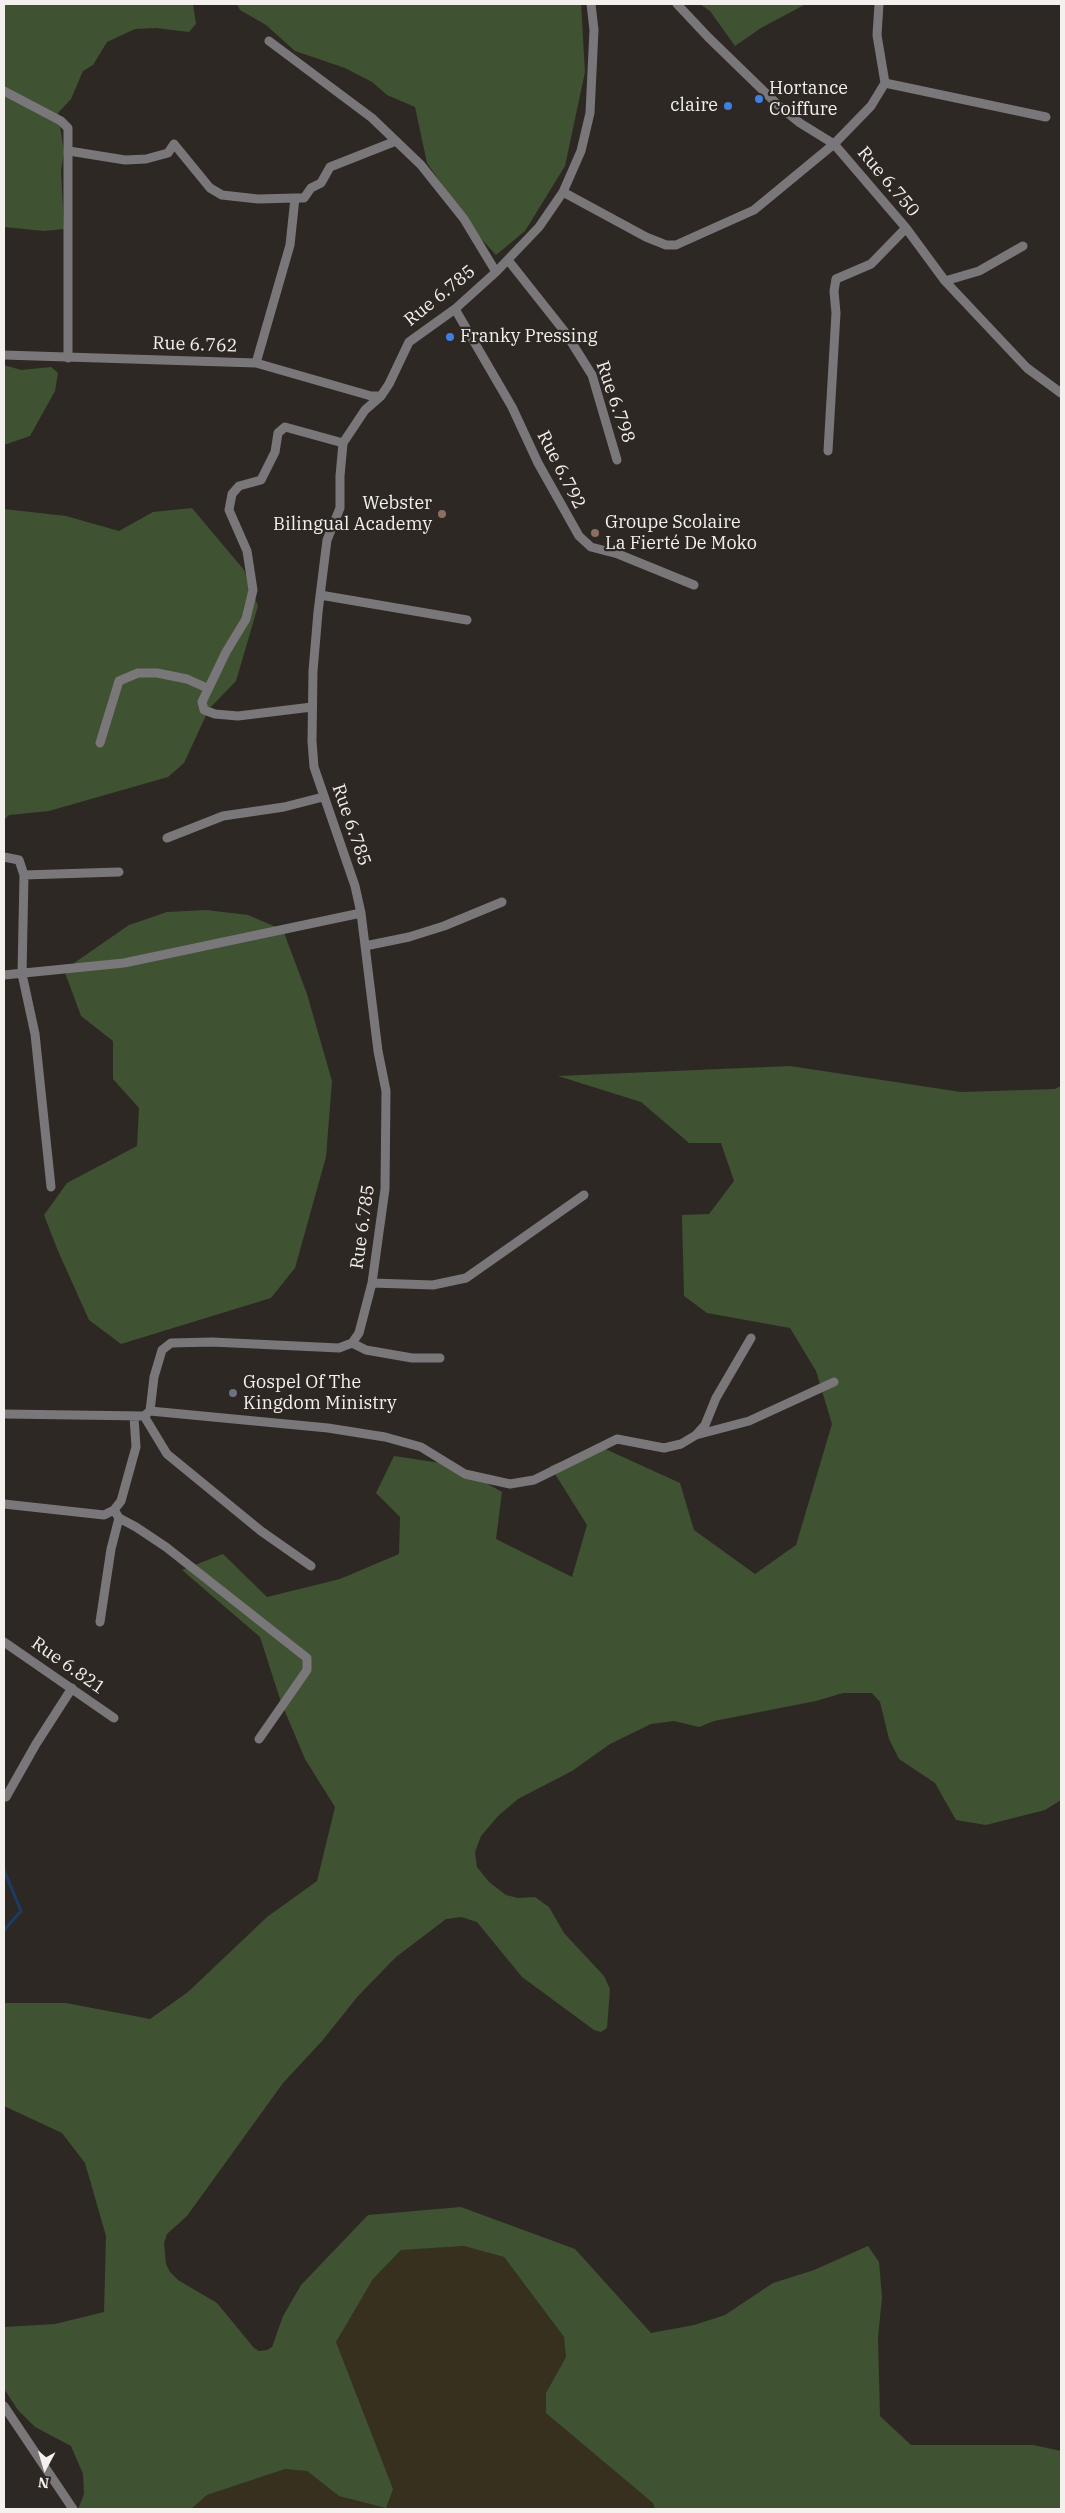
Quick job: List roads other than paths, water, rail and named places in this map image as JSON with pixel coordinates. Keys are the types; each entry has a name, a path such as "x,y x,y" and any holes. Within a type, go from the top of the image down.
{"street":[{"name":"Rue 6.785","path":"352,1343 359,1333 372,1283 385,1188 386,1091 378,1051 361,912 355,886 314,767 312,707 320,595 327,540 340,508 343,443 364,410 381,396 389,384 409,342 455,309 496,272 539,227 563,192 581,151 590,113 594,40 591,4"},
{"name":"Rue 6.750","path":"678,4 708,37 779,106 800,123 834,144 906,228 945,281 1027,368 1061,393"},
{"path":"563,192 646,237 666,245 676,245 754,210 834,144 872,106 885,83 877,35 879,4"},
{"path":"269,41 332,86 396,141 421,166 464,219 496,272"},
{"path":"885,83 1046,117"},
{"path":"4,91 62,121 68,128 68,358"},
{"path":"69,151 125,160 146,159 168,153 174,144 198,176 210,188 222,195 258,199 304,198 310,188 321,183 330,167 396,141"},
{"path":"256,363 290,245 295,198"},
{"path":"828,451 836,313 834,291 836,279 871,264 906,228"},
{"path":"945,281 979,271 1023,246"},
{"name":"Rue 6.798","path":"508,260 565,332 592,375 618,460"},
{"name":"Rue 6.792","path":"455,309 512,407 538,463 570,523 580,536 592,547 618,554 694,585"},
{"name":"Rue 6.762","path":"4,355 256,363 372,396 381,396"},
{"path":"312,707 238,716 215,714 204,710 202,702 207,688 246,618 253,590 247,551 229,510 232,494 239,486 261,480 275,452 278,433 285,427 343,443"},
{"path":"320,595 467,620"},
{"path":"100,743 119,680 138,673 157,673 187,679 207,688"},
{"path":"168,838 223,816 284,807 324,797"},
{"path":"4,857 19,860 24,875 22,974 35,1034 51,1187"},
{"path":"24,875 119,872"},
{"path":"365,946 409,937 444,926 502,902"},
{"path":"4,975 151,958 361,912"},
{"path":"372,1283 433,1285 466,1278 584,1195"},
{"path":"696,1436 705,1425 716,1398 751,1338"},
{"path":"311,1566 261,1531 167,1454 148,1413 154,1377 162,1350 171,1343 212,1342 339,1348 352,1343 366,1350 412,1358 440,1358"},
{"path":"4,1414 134,1417 148,1413 328,1428 385,1437 421,1447 465,1474 510,1484 534,1480 617,1439 664,1448 681,1444 696,1436 749,1421 834,1382"},
{"path":"4,1504 104,1515 114,1510 121,1501 136,1447 134,1417"},
{"path":"114,1510 119,1518 166,1547 307,1658 307,1670 259,1739"},
{"path":"100,1622 111,1549 119,1518"},
{"name":"Rue 6.821","path":"4,1642 114,1718"},
{"path":"6,1797 36,1744 72,1688"},
{"path":"4,2406 73,2509"}],"waterway":[{"path":"4,1870 21,1911 4,1930"}],"place":[{"name":"Hortance Coiffure","path":"759,99"},
{"name":"claire","path":"728,106"},
{"name":"Franky Pressing","path":"450,337"},
{"name":"Webster Bilingual Academy","path":"442,514"},
{"name":"Groupe Scolaire La Fierté De Moko","path":"595,533"},
{"name":"Gospel Of The Kingdom Ministry","path":"233,1393"}]}
